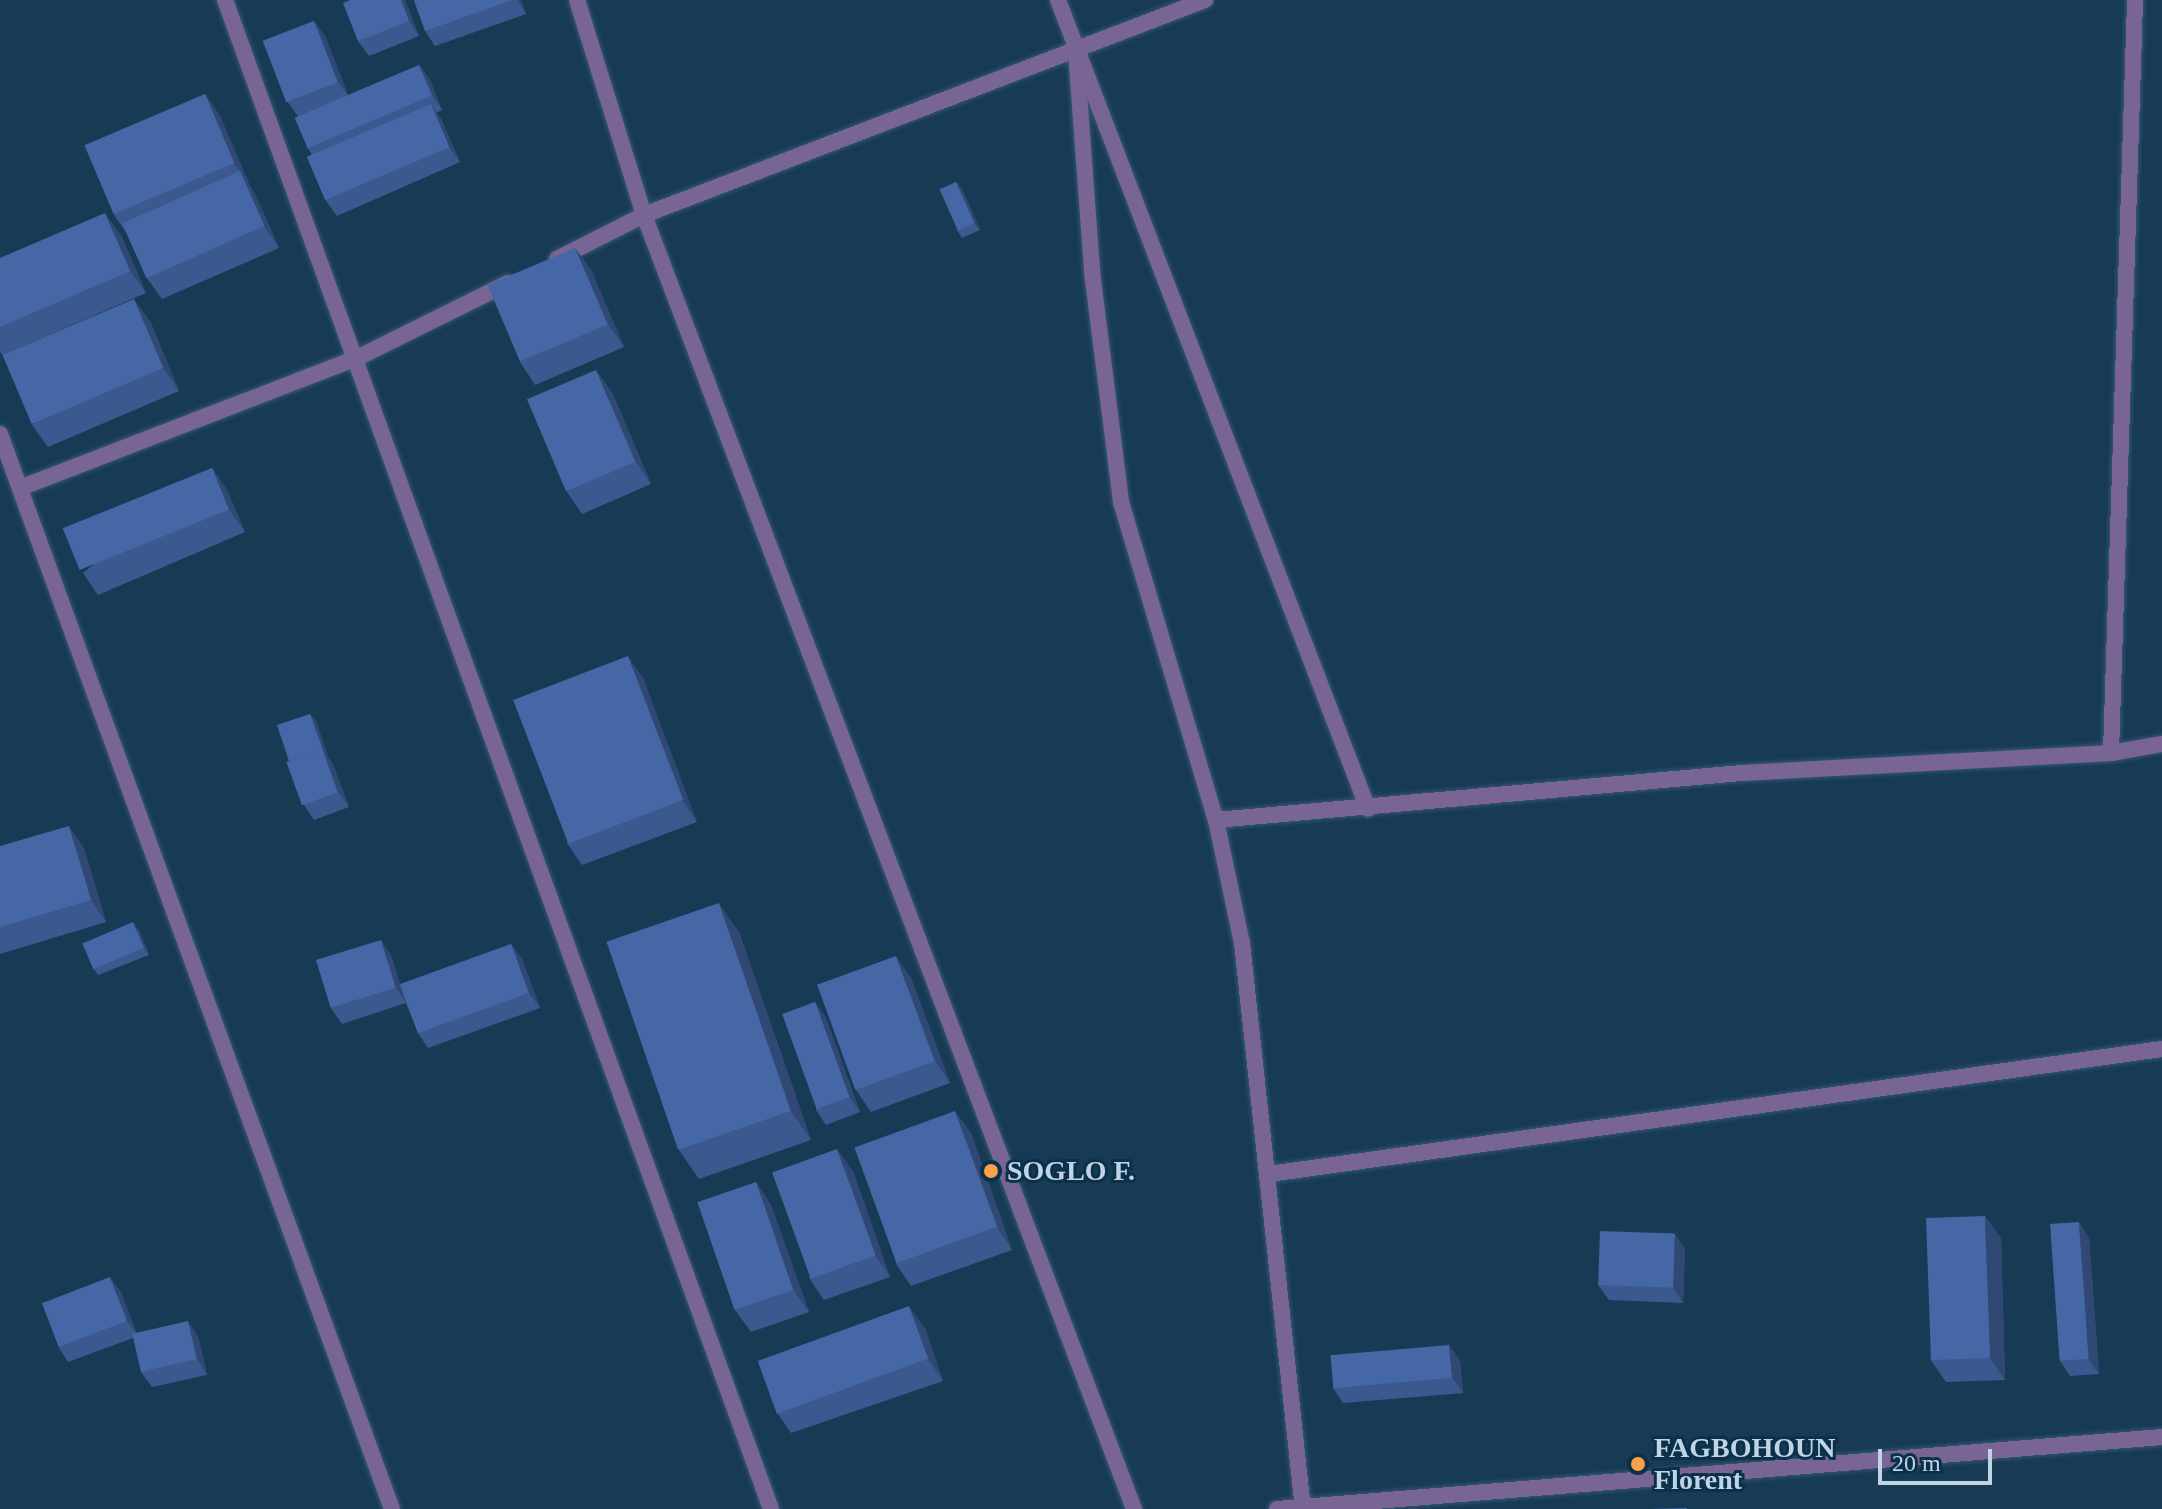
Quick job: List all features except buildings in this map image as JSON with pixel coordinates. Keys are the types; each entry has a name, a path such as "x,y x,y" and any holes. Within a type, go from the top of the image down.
{"street":[{"path":"225,0 771,1509"},
{"path":"577,0 644,215 1134,1509"},
{"path":"1058,0 1368,809"},
{"path":"20,488 355,359 644,215 1205,0"},
{"path":"2111,753 2135,0"},
{"path":"1076,52 1092,272 1121,502 1216,820 1242,943 1303,1507"},
{"path":"0,434 392,1509"},
{"path":"1216,820 1368,809 1742,773 2111,753 2162,744"},
{"path":"1269,1174 2162,1049"},
{"path":"1277,1509 2162,1437"}],"place":[{"name":"SOGLO F.","path":"991,1171"},
{"name":"FAGBOHOUN Florent","path":"1638,1464"}]}
